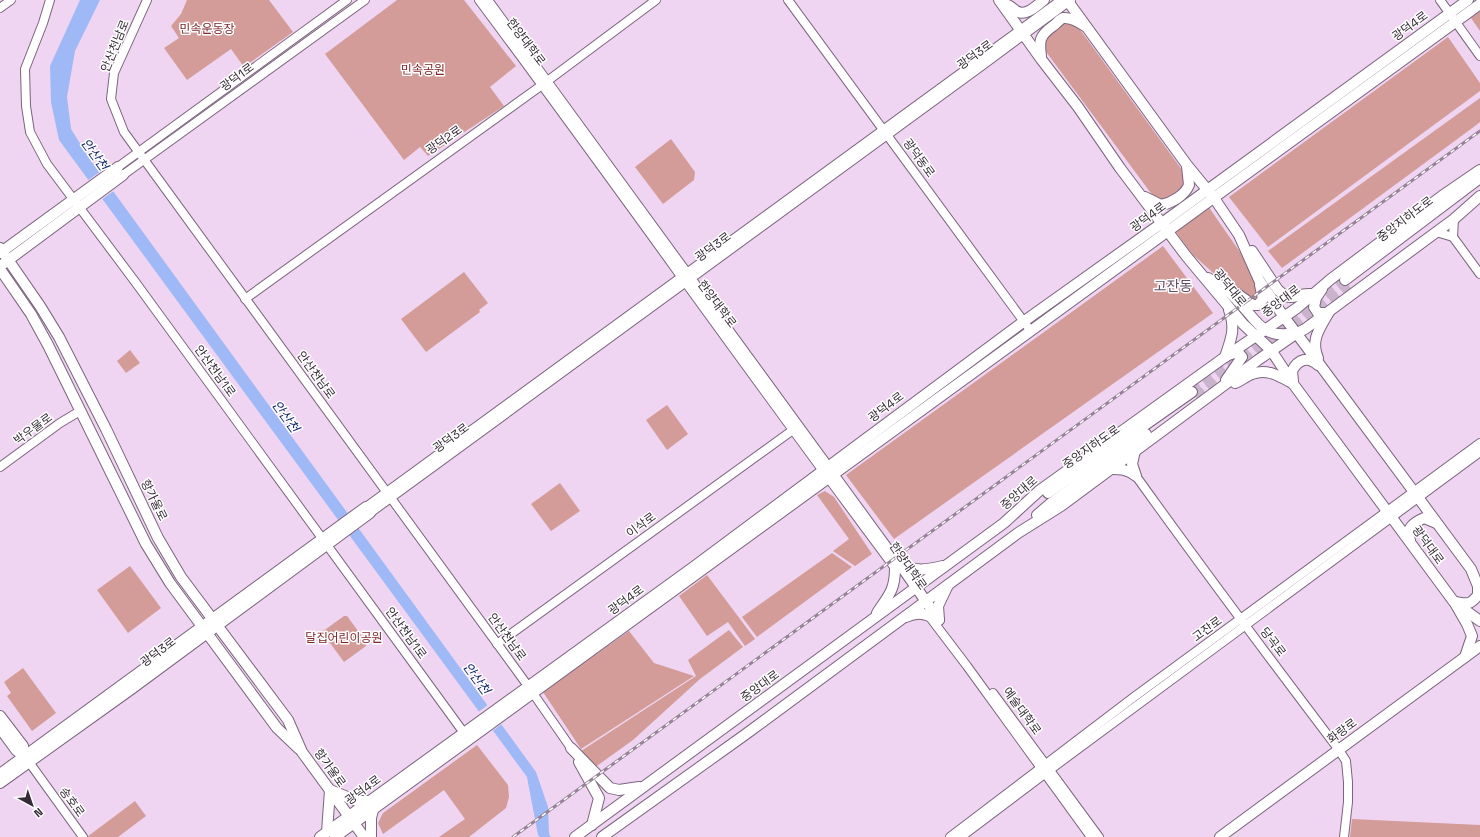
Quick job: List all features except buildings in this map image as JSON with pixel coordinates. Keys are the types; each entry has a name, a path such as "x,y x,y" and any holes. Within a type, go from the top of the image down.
{"main road":[{"path":"1000,1 1009,5 1017,12 1025,13 1044,0"},
{"name":"광덕대로","path":"1067,0 1187,164 1211,194 1239,236 1259,280 1284,317 1471,569 1479,585"},
{"name":"광덕4로","path":"1453,18 1468,0"},
{"name":"광덕대로","path":"1000,1 1041,59 1078,106 1141,195 1201,274 1243,324 1271,350 1294,385 1454,602 1480,621"},
{"name":"광덕4로","path":"327,836 352,820 469,732 531,690 828,472 1030,330 1165,227 1453,18 1480,4"},
{"path":"1041,59 1039,43 1041,37 1045,31 1060,20 1064,18 1070,19 1086,26"},
{"path":"1141,195 1161,205 1170,203 1189,187 1187,164"},
{"name":"중앙대로","path":"575,837 1004,524 1040,490 1255,335 1284,317 1331,279 1442,196 1480,170"},
{"path":"2,256 121,171"},
{"name":"중앙지하도로","path":"1480,178 1348,283 1453,211 1480,196"},
{"path":"605,836 746,734 922,602 1018,533 1061,506 1271,350 1305,329 1454,219 1480,196"},
{"name":"광덕4로","path":"828,472 1023,322 1165,227"},
{"path":"1239,236 1247,242 1282,294 1291,298 1312,294"},
{"name":"항가울로","path":"2,256 40,306 59,337 106,429 158,538 181,576 288,720 302,752"},
{"name":"항가울로","path":"0,269 31,314 146,544 170,583 277,728 302,752 364,837"},
{"path":"1201,274 1237,293 1253,305 1258,305 1262,301 1263,296 1259,280"},
{"path":"1328,311 1318,313 1314,307 1319,292 1331,279"},
{"path":"1225,288 1265,330 1276,333 1297,333"},
{"path":"1225,357 1232,338 1233,328 1228,306"},
{"path":"1322,367 1315,350 1314,342 1328,311"},
{"path":"1221,387 1242,357 1236,352 1225,357"},
{"path":"1294,385 1292,371 1298,362 1308,359 1313,360 1322,367"},
{"path":"1221,387 1237,382 1252,374 1264,372 1275,373 1294,385"},
{"name":"중앙지하도로","path":"1004,524 1194,395 1050,503 1018,533"},
{"path":"1135,451 1132,464 1136,476"},
{"path":"1112,468 1124,470 1136,476"},
{"name":"광덕3로","path":"0,783 27,759 368,510"},
{"path":"1410,542 1408,531 1410,526 1414,523 1424,518 1436,523"},
{"path":"873,619 892,592 897,565 923,570 947,565"},
{"name":"한양대학로","path":"897,565 922,602"},
{"path":"939,620 938,606 948,584"},
{"path":"1454,602 1465,604 1473,602 1478,595 1479,585"},
{"name":"예술대학로","path":"922,602 928,616"},
{"name":"예술대학로","path":"922,602 939,620"},
{"path":"1454,602 1472,636 1465,657"},
{"path":"886,629 910,615 923,614 928,616"},
{"name":"화랑로","path":"1220,837 1480,646"},
{"path":"0,716 23,746 27,759"},
{"path":"0,728 16,750 27,759"},
{"path":"571,748 610,788 619,790 643,786"},
{"path":"571,748 598,798 592,825"},
{"name":"광덕3로","path":"0,774 27,759"},
{"path":"327,836 330,790 357,801 372,805 371,837"}],"street":[{"path":"0,8 11,0"},
{"name":"안산천남1로","path":"50,0 25,70 26,106 30,132 47,164 80,201 136,283 469,732"},
{"name":"안산천남로","path":"147,0 114,73 111,99 124,132 531,690 571,748"},
{"name":"광덕1로","path":"121,171 138,152 347,0"},
{"name":"광덕1로","path":"121,171 144,161 365,0"},
{"name":"한양대학로","path":"478,0 545,83"},
{"name":"한양대학로","path":"488,0 545,83 686,278 897,565"},
{"name":"광덕2로","path":"245,299 545,83 656,0"},
{"name":"광덕동로","path":"788,0 1030,330"},
{"name":"광덕3로","path":"368,510 1067,0"},
{"path":"1440,0 1480,56"},
{"path":"1453,237 1454,219"},
{"path":"1436,232 1453,237 1480,274"},
{"name":"박우물로","path":"0,467 60,423 80,411"},
{"name":"이삭로","path":"497,644 796,427"},
{"name":"고잔로","path":"1416,496 1480,443"},
{"name":"고잔로","path":"950,837 1045,769 1390,514 1480,452"},
{"name":"당곡로","path":"1136,476 1168,519 1202,569 1346,761 1348,802 1344,837"},
{"name":"예술대학로","path":"928,616 1099,837"},
{"name":"예술대학로","path":"939,620 1045,769 1091,837"},
{"name":"송호로","path":"27,759 83,837"},
{"name":"고잔로","path":"961,837 1045,769"}],"green space":[{"name":"민속운동장","path":"187,0 269,0 293,32 244,67 231,49 187,80 164,48 179,38 171,26 181,14"},
{"name":"민속공원","path":"397,0 464,0 516,66 490,87 504,106 428,156 420,147 404,160 325,54"},
{"path":"1480,11 1480,31 1471,18"},
{"path":"1062,22 1076,24 1185,174 1186,186 1169,200 1156,200 1044,49 1045,34"},
{"path":"1448,37 1480,83 1480,91 1268,247 1229,197"},
{"path":"1480,98 1480,122 1282,268 1268,251"},
{"path":"671,139 695,172 694,180 663,204 635,167"},
{"path":"1208,206 1242,255 1259,291 1259,297 1254,301 1244,297 1227,282 1219,278 1192,254 1176,232"},
{"path":"1163,246 1213,313 894,539 846,475"},
{"path":"464,272 488,303 479,310 480,312 426,352 401,319"},
{"path":"130,350 140,363 126,373 117,361"},
{"path":"667,405 688,434 667,450 646,420"},
{"path":"560,483 580,511 551,531 531,504"},
{"path":"825,491 834,497 872,554 855,566 833,551 849,539 817,495"},
{"path":"832,553 852,567 757,637 742,617"},
{"path":"130,566 161,608 128,633 97,590"},
{"path":"707,575 755,639 745,646 728,622 707,636 679,596"},
{"name":"달집어린이공원","path":"344,616 347,616 367,643 366,646 344,662 322,632"},
{"path":"729,630 743,647 700,679 633,740 594,768 581,751 696,676 688,660"},
{"path":"629,631 654,663 694,676 581,749 543,692"},
{"path":"23,668 56,713 32,731 7,696 11,693 4,682"},
{"path":"477,745 508,785 509,797 506,808 469,837 439,837 465,819 444,790 383,834 378,823 383,813"},
{"path":"135,801 146,816 118,837 87,837"},
{"path":"1352,819 1480,825 1480,837 1350,837"}],"water":[{"name":"안산천","path":"80,0 100,0 75,51 67,97 71,129 89,158 536,772 548,807 549,834 551,837 540,837 538,835 527,777 59,140 51,102 50,66"}],"pier":[{"path":"101,171 115,190 101,200 87,181"},
{"path":"489,704 503,723 491,732 477,713"}],"tunnel":[{"path":"1192,392 1345,280"},
{"path":"1197,398 1350,287"}],"railway":[{"path":"513,837 1480,131"}],"district":[{"name":"고잔동","path":"1173,286"}]}
